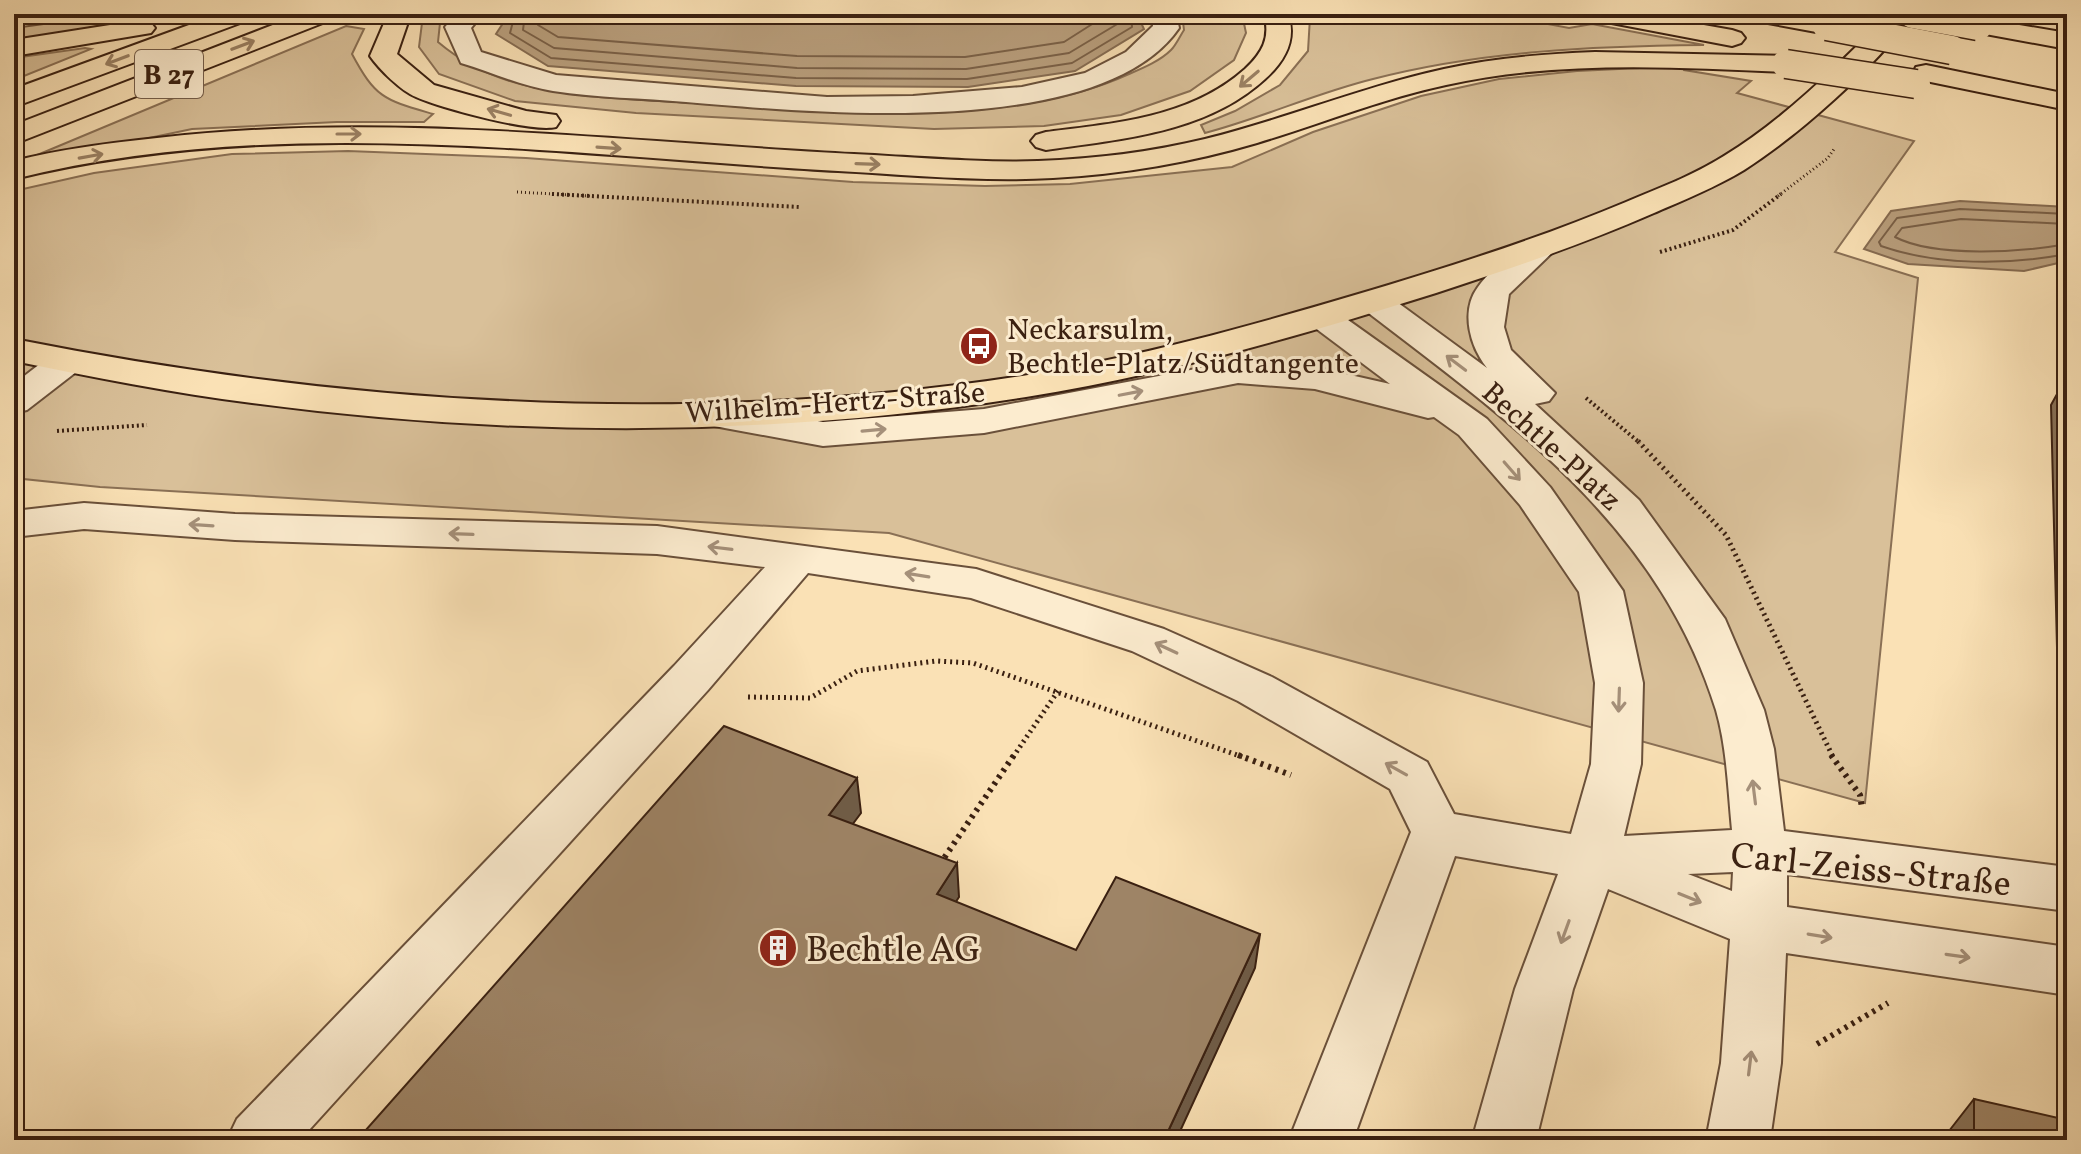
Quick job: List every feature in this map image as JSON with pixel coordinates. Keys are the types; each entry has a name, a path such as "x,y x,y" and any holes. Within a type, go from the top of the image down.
{"main road":[{"path":"14,48 91,38 203,14"},
{"name":"B 27","path":"14,99 242,14"},
{"name":"B 27","path":"14,135 324,14"},
{"path":"403,14 397,19 383,56 424,91 524,119 835,141 1005,142 1138,127 1228,97 1273,60 1279,39 1276,14"},
{"path":"1601,14 1793,57 2067,102"},
{"path":"1757,14 1980,55"},
{"name":"Wilhelm-Hertz-Straße","path":"14,350 270,394 422,408 576,415 714,414 849,407 1008,389 1266,333 1467,274 1582,233 1699,182 1785,128 1903,14"},
{"path":"1913,14 2067,41"},
{"path":"14,170 181,142 281,134 391,134 796,161 1034,170 1108,163 1211,147 1378,94 1479,70 1578,60 1793,57"}],"street":[{"path":"14,19 64,14"},
{"path":"471,14 458,27 470,57 554,83 827,105 913,104 1022,95 1094,79 1135,58 1166,28 1164,14"},
{"path":"696,96 796,75"},
{"name":"Bechtle-Platz","path":"1541,248 1492,291 1486,327 1493,352 1512,375 1588,433 1647,498 1696,568 1702,619"},
{"name":"Bechtle-Platz","path":"1374,301 1528,417 1624,509 1702,619 1740,710 1749,749 1760,849 1751,1063 1738,1140"},
{"name":"Bechtle-Platz","path":"1322,317 1473,427 1535,496 1601,591 1619,683 1616,764 1591,859 1544,989 1504,1140"},
{"path":"14,402 67,361"},
{"name":"Bechtle-Platz","path":"714,414 823,434 984,421 1238,372 1315,378 1384,393 1411,400 1473,427"},
{"path":"14,524 84,516 235,527 657,540 798,557 976,584 1148,640 1255,689 1409,776 1437,832 1321,1140"},
{"path":"259,1140 691,678 798,557"},
{"path":"1437,832 1591,859"},
{"name":"Carl-Zeiss-Straße","path":"1591,859 1760,849 2067,889"},
{"name":"Carl-Zeiss-Straße","path":"1591,859 1759,926 2067,971"}],"path":[{"path":"1658,252 1733,230 1828,158 1836,147"},
{"path":"1582,395 1652,453 1726,535 1827,749 1860,795 1870,863"},
{"path":"691,678 754,698 810,698 857,671 949,661 973,663 1293,776"},
{"path":"935,871 1058,691"},
{"path":"1811,1047 1889,1003 1881,945"}],"shaded area":[{"path":"106,14 157,14 44,37 14,40 14,26"},
{"path":"433,14 451,14 440,23 438,42 448,50 478,69 524,85 607,98 856,113 972,110 1028,104 1081,92 1140,69 1167,54 1184,30 1182,14 1242,14 1246,33 1234,60 1190,91 1121,115 1044,126 934,129 636,113 515,101 439,74 419,47 422,23"},
{"path":"1307,14 1495,14 1569,28 1592,24 1704,45 1579,49 1455,62 1352,85 1205,133 1201,125 1235,111 1280,85 1308,51 1310,17"},
{"path":"346,26 364,29 352,54 376,89 393,101 433,114 424,122 337,122 192,129 58,157 30,158"},
{"path":"91,49 14,80 14,58"},
{"path":"1682,66 1684,70 1751,81 1737,93 1914,141 1835,252 1918,278 1865,803 889,533 100,487 14,478 14,191 94,173 232,154 348,151 526,158 853,182 985,186 1070,184 1232,167 1313,132 1421,96 1499,79 1577,71"}],"water":[{"path":"509,14 1137,14 1144,29 1075,71 968,87 796,86 548,66 496,34"},
{"path":"1960,201 2067,207 2067,261 2024,271 1908,264 1864,249 1891,211"}],"building":[{"name":"Bechtle AG","path":"724,726 857,778 829,815 957,863 937,894 1076,950 1116,877 1260,934 1164,1140 357,1140"},
{"path":"1974,1099 2067,1120 2067,1140 1974,1140"}],"place":[{"name":"Neckarsulm, Bechtle-Platz/Südtangente","path":"979,346"},
{"name":"Bechtle AG","path":"778,948"}]}
